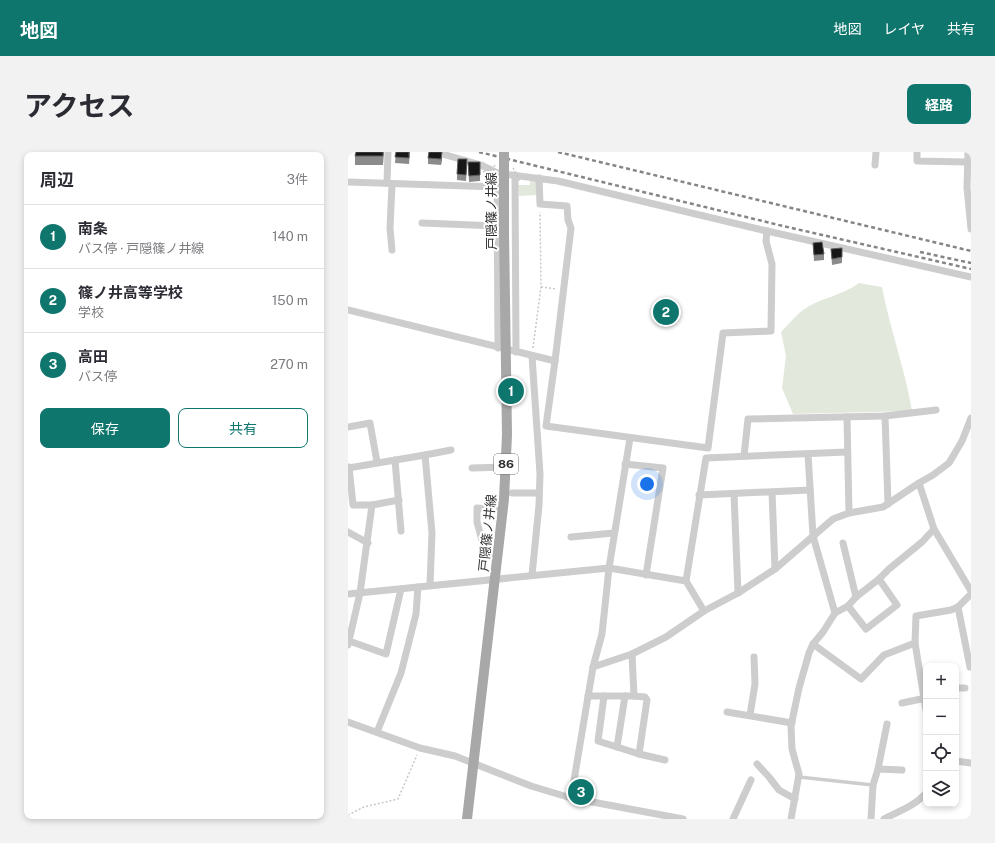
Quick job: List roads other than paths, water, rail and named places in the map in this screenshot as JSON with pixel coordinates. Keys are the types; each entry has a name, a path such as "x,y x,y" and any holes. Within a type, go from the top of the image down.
{"main road":[{"name":"戸隠篠ノ井線","path":"467,819 499,554 506,467 506,350 501,229 504,152"}],"street":[{"path":"388,152 392,250"},
{"path":"435,152 481,165 496,173 517,178 539,178 558,181 766,231 971,277"},
{"path":"875,165 876,152"},
{"path":"917,152 917,160 967,162"},
{"path":"968,152 967,188 971,229"},
{"path":"422,223 501,229 496,173"},
{"path":"506,350 517,178"},
{"path":"539,178 540,204 567,206 568,220 571,228 546,426"},
{"path":"348,182 497,187"},
{"path":"537,426 708,448 724,333 771,331 772,264 766,241 766,231"},
{"path":"348,310 555,361"},
{"path":"532,356 540,474 532,575"},
{"path":"744,456 748,419 884,416 936,410"},
{"path":"884,416 888,504"},
{"path":"847,417 849,513"},
{"path":"593,667 632,654 666,637 704,611 738,593 775,569 833,519 849,513 883,508 950,463 962,441 971,418"},
{"path":"348,427 370,423 377,462"},
{"path":"571,798 593,667 602,634 614,533 630,438"},
{"path":"399,500 372,505 353,505 348,468 451,450"},
{"path":"704,611 686,581 706,458 847,452"},
{"path":"808,454 813,536 835,613"},
{"path":"425,455 432,533 430,585"},
{"path":"395,460 402,531"},
{"path":"625,464 663,468 646,575"},
{"path":"472,468 506,467"},
{"path":"919,483 934,529 971,591"},
{"path":"700,495 810,490"},
{"path":"772,492 775,569"},
{"path":"512,493 539,493"},
{"path":"734,494 738,593"},
{"path":"372,505 360,593 349,643 386,654 401,589"},
{"path":"496,510 477,508 477,522 485,552 499,554"},
{"path":"791,819 799,777 792,749 792,723 799,688 813,644 824,632 835,613 848,606 922,542 934,529"},
{"path":"348,532 368,543"},
{"path":"571,537 614,533"},
{"path":"843,543 856,598"},
{"path":"348,594 496,578 609,568 686,581"},
{"path":"848,606 866,629 897,605 879,579"},
{"path":"377,732 401,673 416,614 418,587"},
{"path":"923,688 915,643 916,616 951,610 958,607 971,594"},
{"path":"958,607 970,667"},
{"path":"813,644 861,679 884,655 915,643"},
{"path":"632,654 634,696"},
{"path":"750,716 754,684 754,657"},
{"path":"959,688 965,688"},
{"path":"588,696 645,697 647,700 639,754"},
{"path":"604,696 598,741 639,754 665,760"},
{"path":"617,747 625,696"},
{"path":"902,703 923,699"},
{"path":"727,712 792,723"},
{"path":"348,722 420,748 474,762 531,786 571,798 682,819"},
{"path":"871,819 873,785 878,769 887,724"},
{"path":"959,761 971,763"},
{"path":"757,764 779,790 795,799"},
{"path":"878,769 902,770"},
{"path":"733,819 751,780"},
{"path":"884,819 914,804 923,796"}],"lane":[{"path":"799,777 873,785"}],"railway":[{"path":"479,152 783,226 971,269"},
{"path":"558,152 971,251"},
{"path":"920,252 971,263"}],"place":[{"name":"篠ノ井高等学校","path":"666,312"},
{"name":"南条","path":"511,391"},
{"name":"高田","path":"581,792"}]}
